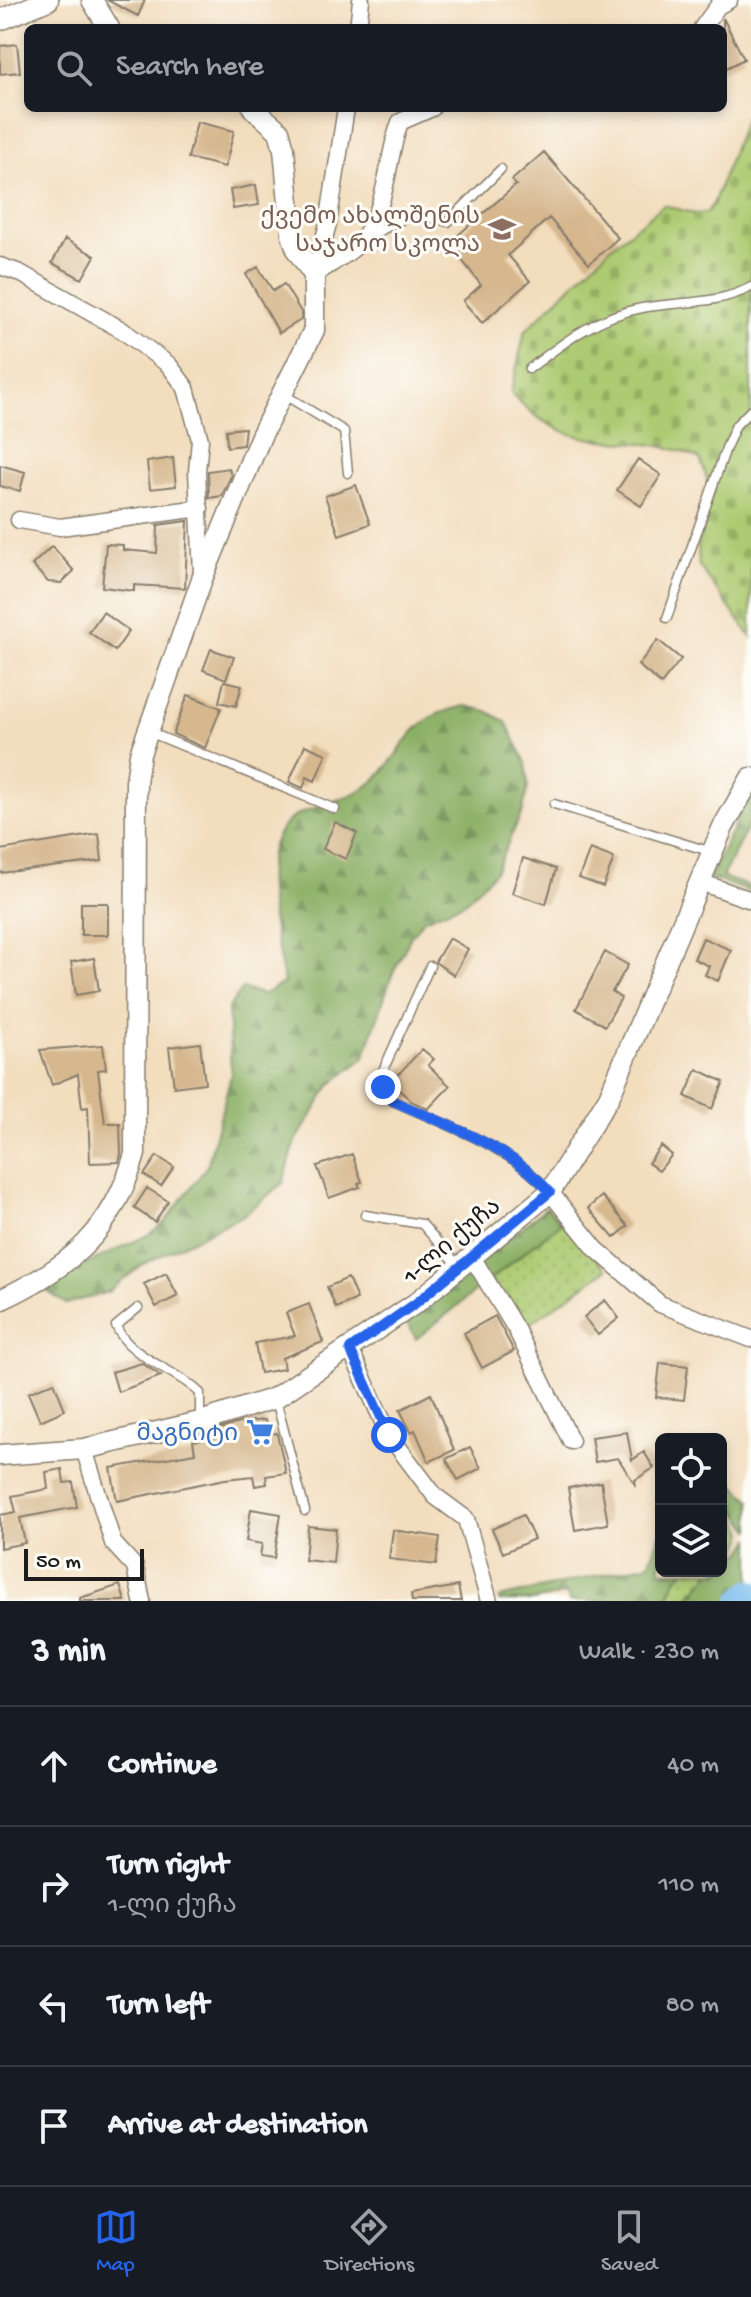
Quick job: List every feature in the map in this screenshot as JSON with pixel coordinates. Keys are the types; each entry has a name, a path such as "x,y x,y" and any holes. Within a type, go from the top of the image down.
{"street":[{"path":"0,20 48,0"},
{"path":"92,0 107,24"},
{"path":"358,24 361,0"},
{"path":"705,24 718,6 729,0"},
{"path":"258,112 279,131 284,149 292,235 298,252 314,275"},
{"path":"0,1300 67,1263 100,1231 125,1189 135,1154 136,782 148,732 202,579 282,394 314,330 314,275 328,224 345,112"},
{"path":"314,275 364,239 385,194 392,142 400,122 423,112"},
{"path":"0,266 20,273 122,330 169,365 186,388 196,414 200,440 197,471 202,579"},
{"path":"19,520 60,527 200,508"},
{"name":"1-ლი ქუჩა","path":"0,1455 84,1449 200,1422 275,1398 416,1303 550,1192 609,1097 713,852 751,778"},
{"path":"700,882 751,900"},
{"path":"550,1192 596,1249 660,1304 751,1339"},
{"path":"466,1262 516,1329 571,1441"},
{"path":"350,1349 389,1435 435,1496 466,1519 489,1601"},
{"path":"84,1449 113,1543 135,1567 142,1601"}],"lane":[{"path":"364,239 415,213 448,222 501,169"},
{"path":"529,369 572,336 609,316 642,308 736,295 751,287"},
{"path":"282,394 344,431 348,473"},
{"path":"667,618 726,448 736,425 751,410"},
{"path":"148,732 335,809"},
{"path":"554,804 713,852"},
{"path":"430,966 381,1075 383,1087 393,1101 491,1144 525,1168 550,1192"},
{"path":"365,1215 422,1224 466,1262"},
{"path":"138,1308 120,1320 116,1326 119,1334 129,1345 188,1381 200,1393 200,1422"},
{"path":"275,1398 305,1511"}],"green space":[{"path":"751,102 751,637 699,566 698,545 712,493 700,459 649,444 581,437 535,415 511,393 525,331 613,245 664,205 695,214 706,213 713,204"},
{"path":"465,706 487,711 506,722 526,763 528,786 523,810 495,872 464,903 424,919 411,936 392,975 364,1058 330,1085 296,1141 283,1183 244,1215 143,1264 108,1292 66,1304 47,1291 63,1275 148,1235 165,1222 207,1166 231,1075 228,1008 242,989 264,994 284,983 272,915 269,865 274,844 284,826 301,813 361,790 378,777 422,724"},
{"path":"751,791 751,821 722,877 751,887 751,892 709,878"},
{"path":"547,1207 561,1223 416,1339 407,1322"},
{"path":"561,1223 607,1269 521,1330 491,1279"},
{"path":"727,1478 751,1500 751,1530 739,1514 727,1507"},
{"path":"727,1507 740,1522 744,1536 727,1560"},
{"path":"751,1539 751,1601 686,1601 707,1577 727,1577 727,1561 743,1552"},
{"path":"655,1548 655,1577 678,1577 667,1601 569,1601 567,1594 532,1601 499,1601 499,1598 649,1564"},
{"path":"707,1577 686,1601 667,1601 676,1579"}],"building":[{"path":"107,0 145,0 138,16"},
{"path":"727,26 744,59 727,68"},
{"path":"17,44 20,72 0,74 0,46"},
{"path":"197,122 234,131 225,167 188,158"},
{"name":"ქვემო ახალშენის საჯარო სკოლა","path":"544,152 618,238 589,264 549,218 508,255 530,281 482,323 463,301 481,285 449,243 516,185 512,180"},
{"path":"256,185 259,205 233,209 230,190"},
{"path":"65,239 95,256 82,279 52,263"},
{"path":"258,267 273,291 284,284 301,312 301,320 279,333 246,274"},
{"path":"245,428 243,445 227,447 226,430"},
{"path":"173,458 176,486 150,489 147,462"},
{"path":"638,459 661,475 641,506 617,490"},
{"path":"0,465 25,472 20,491 0,486"},
{"path":"229,468 231,476 222,496 209,498 208,471"},
{"path":"356,485 370,524 339,535 325,496"},
{"path":"188,521 185,588 134,585 134,591 102,587 106,544 123,545 123,550 157,553 158,525"},
{"path":"52,546 74,571 61,583 48,582 32,565"},
{"path":"103,612 129,631 115,651 89,632"},
{"path":"658,640 681,659 661,684 638,665"},
{"path":"211,649 234,657 226,679 203,670"},
{"path":"224,681 242,685 236,706 219,702"},
{"path":"188,695 221,708 205,748 173,734"},
{"path":"305,745 326,754 315,781 307,777 303,788 289,782"},
{"path":"335,822 357,833 346,859 323,849"},
{"path":"99,834 102,861 0,873 0,850"},
{"path":"590,849 614,858 603,887 579,878"},
{"path":"523,858 556,869 546,904 512,893"},
{"path":"81,903 108,903 108,935 81,935"},
{"path":"449,938 468,949 454,975 435,962"},
{"path":"703,938 731,950 718,981 705,975 709,966 694,959"},
{"path":"605,952 628,965 612,992 621,998 605,1026 576,1009"},
{"path":"94,958 99,991 76,995 71,962"},
{"path":"200,1043 205,1083 174,1087 169,1047"},
{"path":"103,1045 106,1069 98,1070 105,1123 120,1123 121,1154 119,1162 90,1163 88,1107 82,1108 78,1074 52,1085 40,1050"},
{"path":"422,1049 434,1059 428,1065 450,1086 428,1109 411,1101 391,1082"},
{"path":"697,1069 724,1082 712,1109 685,1096"},
{"path":"661,1146 672,1155 659,1171 648,1163"},
{"path":"352,1154 362,1182 358,1183 360,1187 329,1198 317,1166"},
{"path":"157,1156 174,1167 161,1186 144,1175"},
{"path":"147,1188 168,1201 155,1222 134,1208"},
{"path":"602,1196 628,1226 614,1238 588,1208"},
{"path":"166,1273 178,1296 156,1307 144,1284"},
{"path":"348,1278 357,1299 336,1308 327,1287"},
{"path":"605,1300 619,1318 598,1335 584,1317"},
{"path":"309,1304 323,1342 282,1358 284,1369 260,1373 255,1343 295,1336 286,1313"},
{"path":"495,1316 514,1351 482,1368 464,1333"},
{"path":"142,1363 161,1376 118,1392 112,1372"},
{"path":"660,1363 688,1366 684,1400 656,1397"},
{"path":"54,1382 65,1410 40,1421 28,1393"},
{"path":"431,1394 454,1450 429,1462 415,1430 411,1432 400,1410"},
{"path":"265,1420 267,1434 277,1433 286,1473 266,1476 267,1484 255,1486 253,1476 225,1479 117,1501 111,1468 195,1453 193,1441 217,1437 216,1430 242,1422"},
{"path":"627,1432 632,1460 644,1452 654,1468 635,1480 636,1486 618,1458 595,1462 591,1437"},
{"path":"470,1447 481,1468 458,1480 446,1459"},
{"path":"62,1469 64,1483 73,1482 77,1507 20,1518 25,1543 0,1548 0,1515 16,1512 12,1496 48,1489 46,1472"},
{"path":"601,1482 608,1524 575,1530 568,1488"},
{"path":"251,1509 281,1514 274,1558 260,1556 262,1544 246,1541"},
{"path":"523,1515 534,1539 503,1553 492,1529"},
{"path":"308,1526 336,1529 333,1563 305,1560"},
{"path":"393,1530 440,1537 436,1565 389,1559"},
{"path":"120,1585 125,1601 80,1601 80,1598"},
{"path":"458,1586 461,1601 412,1601 411,1594"}],"waterway":[{"path":"743,1601 751,1594"}],"place":[{"name":"ქვემო ახალშენის საჯარო სკოლა","path":"502,229"},
{"name":"მაგნიტი","path":"260,1432"}],"route":[{"path":"383,1087 393,1101 491,1144 538,1178 550,1192 416,1303 350,1349 389,1435"}]}
